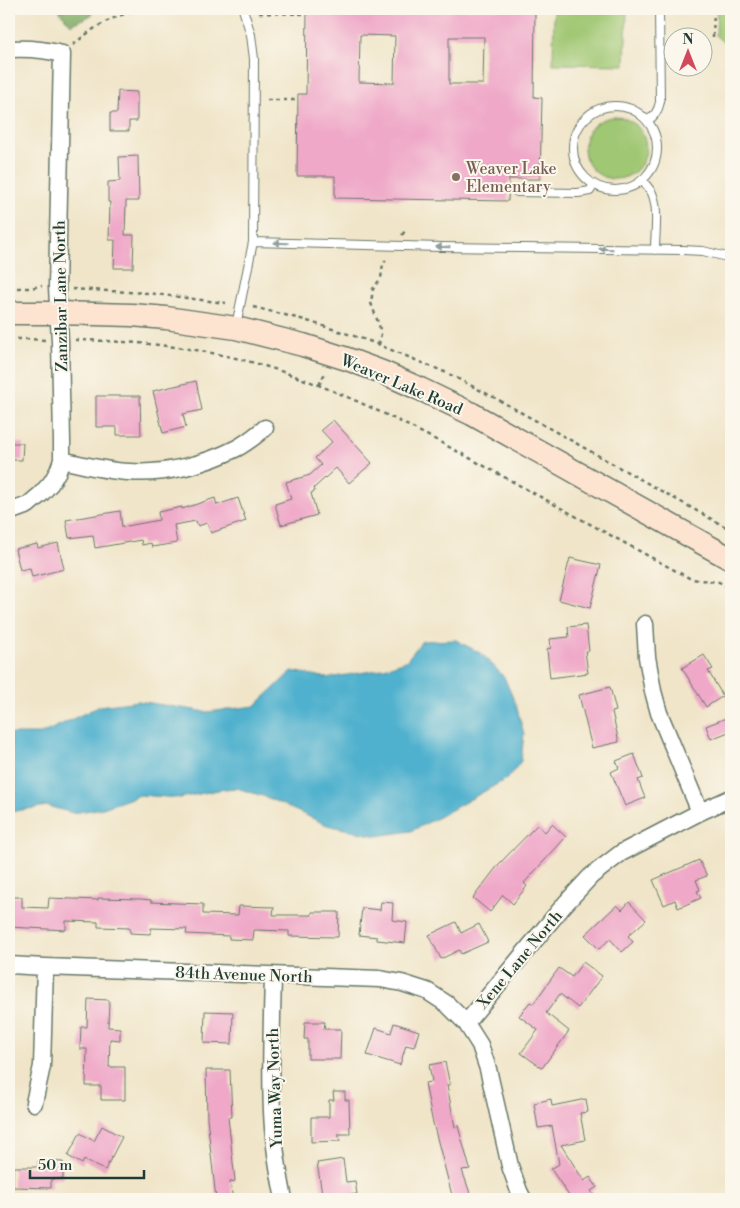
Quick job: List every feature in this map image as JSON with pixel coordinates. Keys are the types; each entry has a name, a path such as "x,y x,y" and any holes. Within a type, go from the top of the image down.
{"main road":[{"name":"Weaver Lake Road","path":"9,314 58,313 166,318 236,328 331,354 382,372 472,414 731,559"}],"street":[{"path":"9,49 26,48 62,54"},
{"name":"Zanzibar Lane North","path":"9,512 28,505 41,494 58,471 62,460 57,287 62,54"},
{"path":"62,460 94,468 131,473 168,471 205,462 238,447 266,428"},
{"path":"645,624 647,657 659,714 700,812"},
{"name":"Xene Lane North","path":"523,1199 518,1191 510,1166 488,1069 480,1046 466,1023 565,904 591,876 621,853 731,798"},
{"name":"84th Avenue North","path":"9,965 380,979 402,983 427,991 447,1004 466,1023"},
{"path":"34,1103 42,1066 45,967"},
{"name":"Yuma Way North","path":"273,976 272,1112 276,1159 284,1199"}],"lane":[{"path":"236,328 253,242 254,59 251,36 243,9"},
{"path":"647,121 654,116 660,102 659,9"},
{"path":"616,106 637,112 647,121 656,138 657,149 656,159 651,170 642,180 626,188 614,190 594,184 585,177 575,158 573,147 579,126 586,118 605,108 616,106"},
{"path":"642,180 652,194 654,203 656,216 654,250"},
{"path":"517,192 578,193 590,191 594,184"},
{"path":"253,242 703,251 731,258"}],"path":[{"path":"62,54 88,32 106,21 144,9"},
{"path":"713,37 714,9"},
{"path":"259,13 307,14"},
{"path":"267,100 298,100"},
{"path":"402,235 405,231"},
{"path":"379,345 381,334 371,303 373,289 381,278 383,264 386,260"},
{"path":"9,288 44,286"},
{"path":"70,289 147,294 226,303"},
{"path":"337,337 339,331"},
{"path":"9,339 116,341 164,345 257,364 319,385 423,432 691,579 719,582 731,589"},
{"path":"319,385 326,370"}],"green space":[{"path":"59,9 92,9 92,15 71,25"},
{"path":"554,9 627,9 625,65 553,64"},
{"path":"717,9 731,9 731,41 722,41 716,36"},
{"path":"615,117 632,122 637,126 641,131 646,148 641,165 637,170 632,174 615,179 598,174 593,170 589,165 584,148 589,131 593,126 598,122"}],"water":[{"path":"456,640 482,654 504,677 516,705 524,734 521,761 508,778 411,831 376,836 327,825 266,797 237,788 180,798 140,795 103,808 73,813 47,806 9,812 9,734 41,734 100,706 138,701 207,712 255,706 292,671 328,678 378,670 406,661 422,641"}],"building":[{"path":"307,9 535,9 534,97 542,98 540,179 509,179 508,201 335,198 335,176 297,176 298,94 306,94","holes":["360,35 395,36 394,83 359,82","449,37 484,37 483,84 449,84"]},
{"path":"118,91 137,92 137,121 129,121 129,131 110,131 110,113 117,113"},
{"path":"138,156 139,201 126,201 125,235 134,235 133,268 114,268 115,240 109,240 110,202 108,202 108,182 120,181 119,157"},
{"path":"196,381 202,410 183,414 186,427 163,433 153,391"},
{"path":"96,396 140,396 141,435 117,435 117,427 96,427"},
{"path":"333,420 372,463 349,483 336,468 311,493 317,515 281,525 275,504 291,499 286,482 310,475 321,465 315,458 332,442 321,430"},
{"path":"9,443 23,443 22,460 9,460"},
{"path":"215,498 217,505 238,498 246,521 211,533 207,523 198,526 196,521 174,525 177,543 152,547 151,543 142,545 141,540 95,548 93,535 69,538 66,520 120,511 122,527 159,520 158,512 182,507 182,509"},
{"path":"58,543 64,569 32,577 30,568 20,570 15,549 37,544 38,548"},
{"path":"570,558 601,565 590,608 559,600"},
{"path":"586,625 589,651 585,651 588,673 550,678 547,649 551,648 550,639 569,637 568,627"},
{"path":"704,655 713,669 708,671 723,696 706,707 682,668"},
{"path":"610,687 616,711 612,712 619,742 592,748 579,695"},
{"path":"731,716 731,731 711,739 706,726"},
{"path":"634,754 643,778 638,780 645,798 625,806 611,772 619,768 616,761"},
{"path":"552,824 566,837 524,883 527,886 513,904 503,895 490,912 473,898 499,864 537,825 545,832"},
{"path":"699,860 707,876 696,880 700,890 697,891 701,898 678,908 675,900 664,905 653,880"},
{"path":"9,897 22,897 22,907 48,908 49,898 98,900 98,898 203,904 203,914 238,915 239,906 274,907 273,915 312,915 312,912 339,912 338,937 289,936 289,931 254,930 253,940 229,939 229,936 186,934 187,929 151,928 150,934 130,933 130,928 98,927 98,922 66,921 66,930 9,927"},
{"path":"381,902 393,903 392,920 407,922 405,943 377,940 377,937 359,935 362,908 380,910"},
{"path":"629,902 646,920 628,936 633,942 622,952 610,939 599,949 585,935 617,905 622,910"},
{"path":"456,922 461,933 479,924 488,942 461,954 459,950 441,959 429,935"},
{"path":"583,962 602,976 578,1008 560,994 546,1013 569,1031 542,1068 521,1053 538,1030 519,1016 530,1002 533,1004 559,968 572,977"},
{"path":"88,999 109,1000 108,1027 120,1028 120,1040 110,1039 109,1067 125,1067 125,1100 101,1100 101,1086 86,1086 87,1049 80,1049 81,1027 87,1027"},
{"path":"205,1011 233,1012 232,1044 204,1043"},
{"path":"305,1022 325,1022 324,1029 341,1029 340,1059 308,1059 308,1039 304,1039"},
{"path":"394,1023 419,1031 414,1047 406,1045 400,1065 367,1055 376,1028 391,1033"},
{"path":"445,1062 450,1085 447,1085 455,1127 458,1126 470,1169 462,1170 472,1199 453,1199 432,1119 425,1083 432,1082 429,1065"},
{"path":"206,1070 230,1070 232,1117 228,1117 235,1181 230,1182 233,1199 216,1199 207,1118"},
{"path":"333,1092 345,1092 345,1100 349,1100 350,1134 338,1134 340,1141 311,1142 311,1117 329,1117 329,1100 334,1100"},
{"path":"551,1099 552,1106 586,1099 588,1112 580,1113 585,1140 561,1145 584,1181 590,1177 597,1187 591,1191 597,1199 571,1199 551,1169 559,1164 552,1126 538,1128 534,1103"},
{"path":"102,1126 122,1137 105,1170 84,1160 82,1164 68,1156 80,1133 94,1141"},
{"path":"343,1159 346,1182 355,1181 357,1194 323,1199 317,1163"},
{"path":"38,1161 63,1162 63,1179 51,1179 51,1188 13,1187 13,1167 38,1167"}],"place":[{"name":"Weaver Lake Elementary","path":"456,177"}]}
